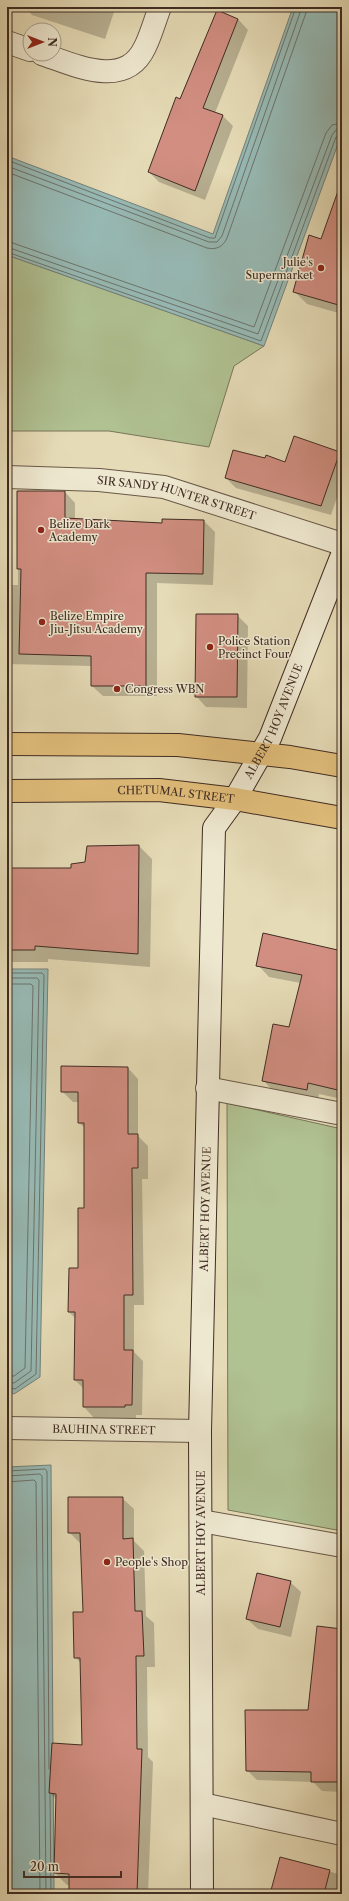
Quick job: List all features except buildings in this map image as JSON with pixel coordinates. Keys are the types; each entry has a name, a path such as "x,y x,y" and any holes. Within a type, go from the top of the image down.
{"highway":[{"path":"7,744 178,745 290,757 342,766"},
{"name":"CHETUMAL STREET","path":"7,791 159,790 236,800 342,818"}],"street":[{"path":"62,60 95,71 116,71 134,64 145,48 160,7"},
{"path":"7,42 22,47"},
{"name":"SIR SANDY HUNTER STREET","path":"7,477 99,480 164,487 342,544"},
{"name":"ALBERT HOY AVENUE","path":"202,1894 200,1431 214,828 236,800 270,738 342,555"},
{"path":"207,1088 342,1114"},
{"name":"BAUHINA STREET","path":"7,1428 200,1431"},
{"path":"200,1521 342,1546"},
{"path":"202,1804 342,1834"}],"green space":[{"path":"7,255 264,346 234,366 209,447 109,431 7,431"},
{"path":"227,1103 342,1129 342,1531 228,1510"}],"water":[{"path":"293,7 342,7 342,133 264,346 7,255 7,156 213,234"},
{"path":"7,969 48,969 40,1377 14,1394 7,1390"},
{"path":"51,1465 54,1894 7,1894 7,1467"}],"place":[{"name":"Julie's Supermarket","path":"321,268"},
{"name":"Belize Dark Academy","path":"41,530"},
{"name":"Belize Empire Jiu-Jitsu Academy","path":"42,622"},
{"name":"Police Station Precinct Four","path":"210,647"},
{"name":"Congress WBN","path":"117,689"},
{"name":"People's Shop","path":"107,1562"}]}
